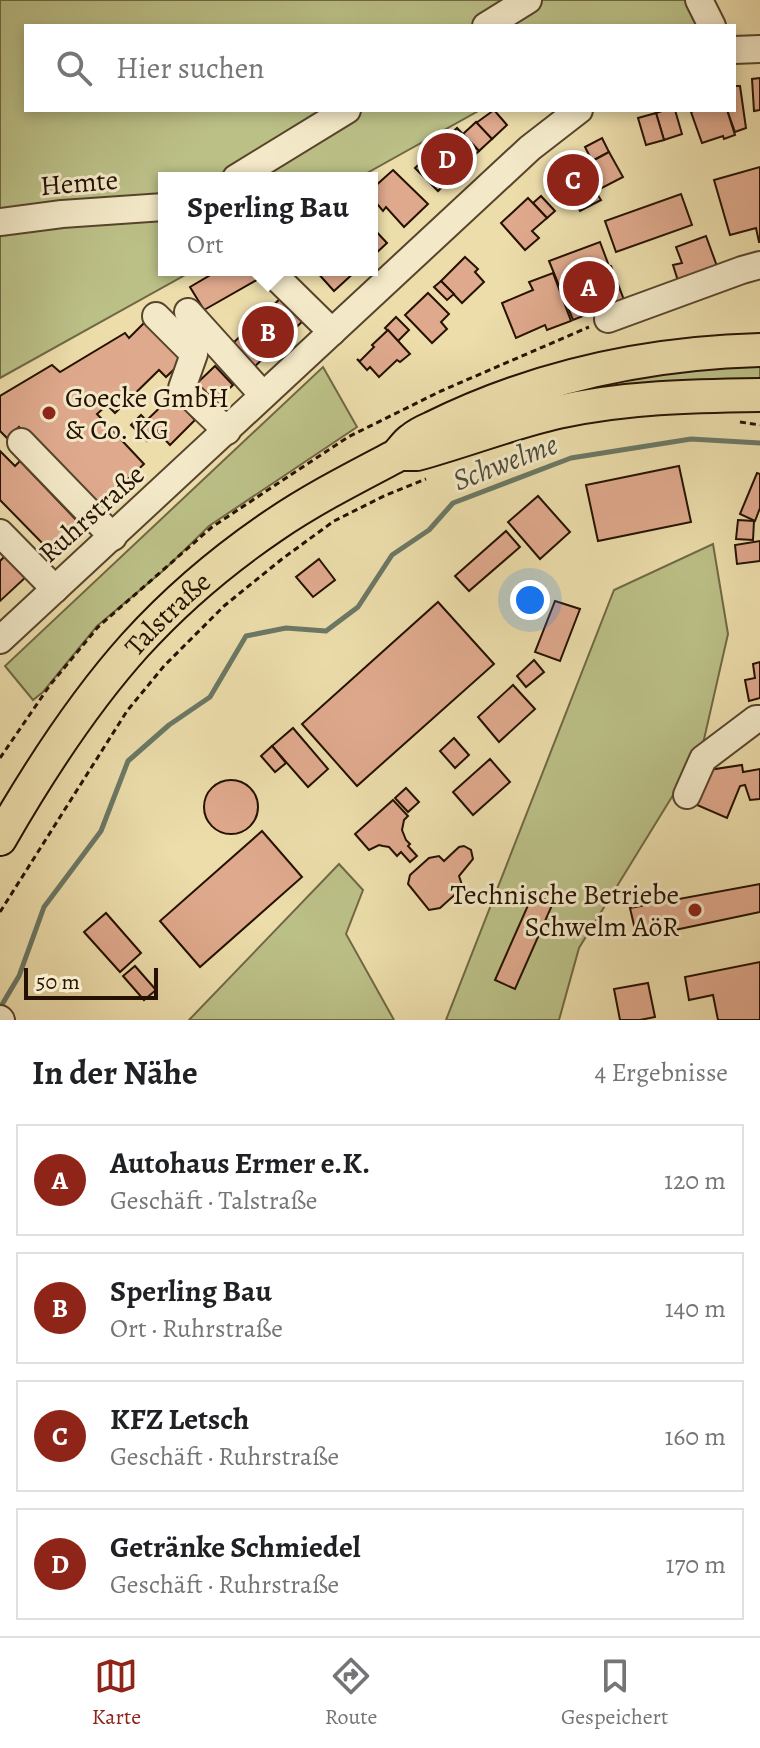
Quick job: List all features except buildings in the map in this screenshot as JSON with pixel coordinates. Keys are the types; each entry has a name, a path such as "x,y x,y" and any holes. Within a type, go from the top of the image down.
{"main road":[{"name":"Talstraße","path":"0,839 52,754 136,644 233,556 319,496 398,455 411,440 430,429 489,403 570,376 666,356 760,350"},
{"name":"Talstraße","path":"398,455 417,454 534,418 604,403 669,396 760,395"}],"street":[{"path":"489,24 528,0"},
{"path":"699,0 711,24"},
{"path":"736,50 760,49"},
{"path":"246,172 344,112"},
{"name":"Ruhrstraße","path":"0,640 530,148 576,112"},
{"name":"Hemte","path":"0,222 158,207"},
{"path":"608,319 760,265"},
{"path":"275,276 332,332"},
{"path":"188,312 263,395"},
{"path":"156,316 194,354 182,388 227,431"},
{"path":"21,442 113,537"},
{"path":"0,533 55,589"},
{"path":"687,795 703,759 760,719"}],"path":[{"path":"736,421 760,425"},
{"path":"0,912 127,711 164,666 224,606 334,521 429,477"}],"green space":[{"path":"0,0 689,0 700,24 24,24 24,112 476,112 369,172 158,172 158,276 183,276 0,378"},
{"path":"760,359 760,383 515,404 576,384"},
{"path":"323,367 357,427 209,526 164,570 97,626 33,700 5,666"},
{"path":"713,544 728,634 702,748 579,948 559,1020 446,1020 614,590"},
{"path":"339,864 363,890 346,934 394,1020 189,1020"}],"waterway":[{"name":"Schwelme","path":"0,1008 19,976 44,907 101,831 128,761 169,725 210,697 246,636 286,628 326,631 358,607 392,555 429,530 453,503 571,458 691,439 760,443"}],"place":[{"name":"Getränke Schmiedel","path":"447,159"},
{"name":"KFZ Letsch","path":"573,180"},
{"name":"Autohaus Ermer e.K.","path":"589,287"},
{"name":"Sperling Bau","path":"268,332"},
{"name":"Goecke GmbH & Co. KG","path":"49,413"},
{"name":"Technische Betriebe Schwelm AöR","path":"695,910"}]}
